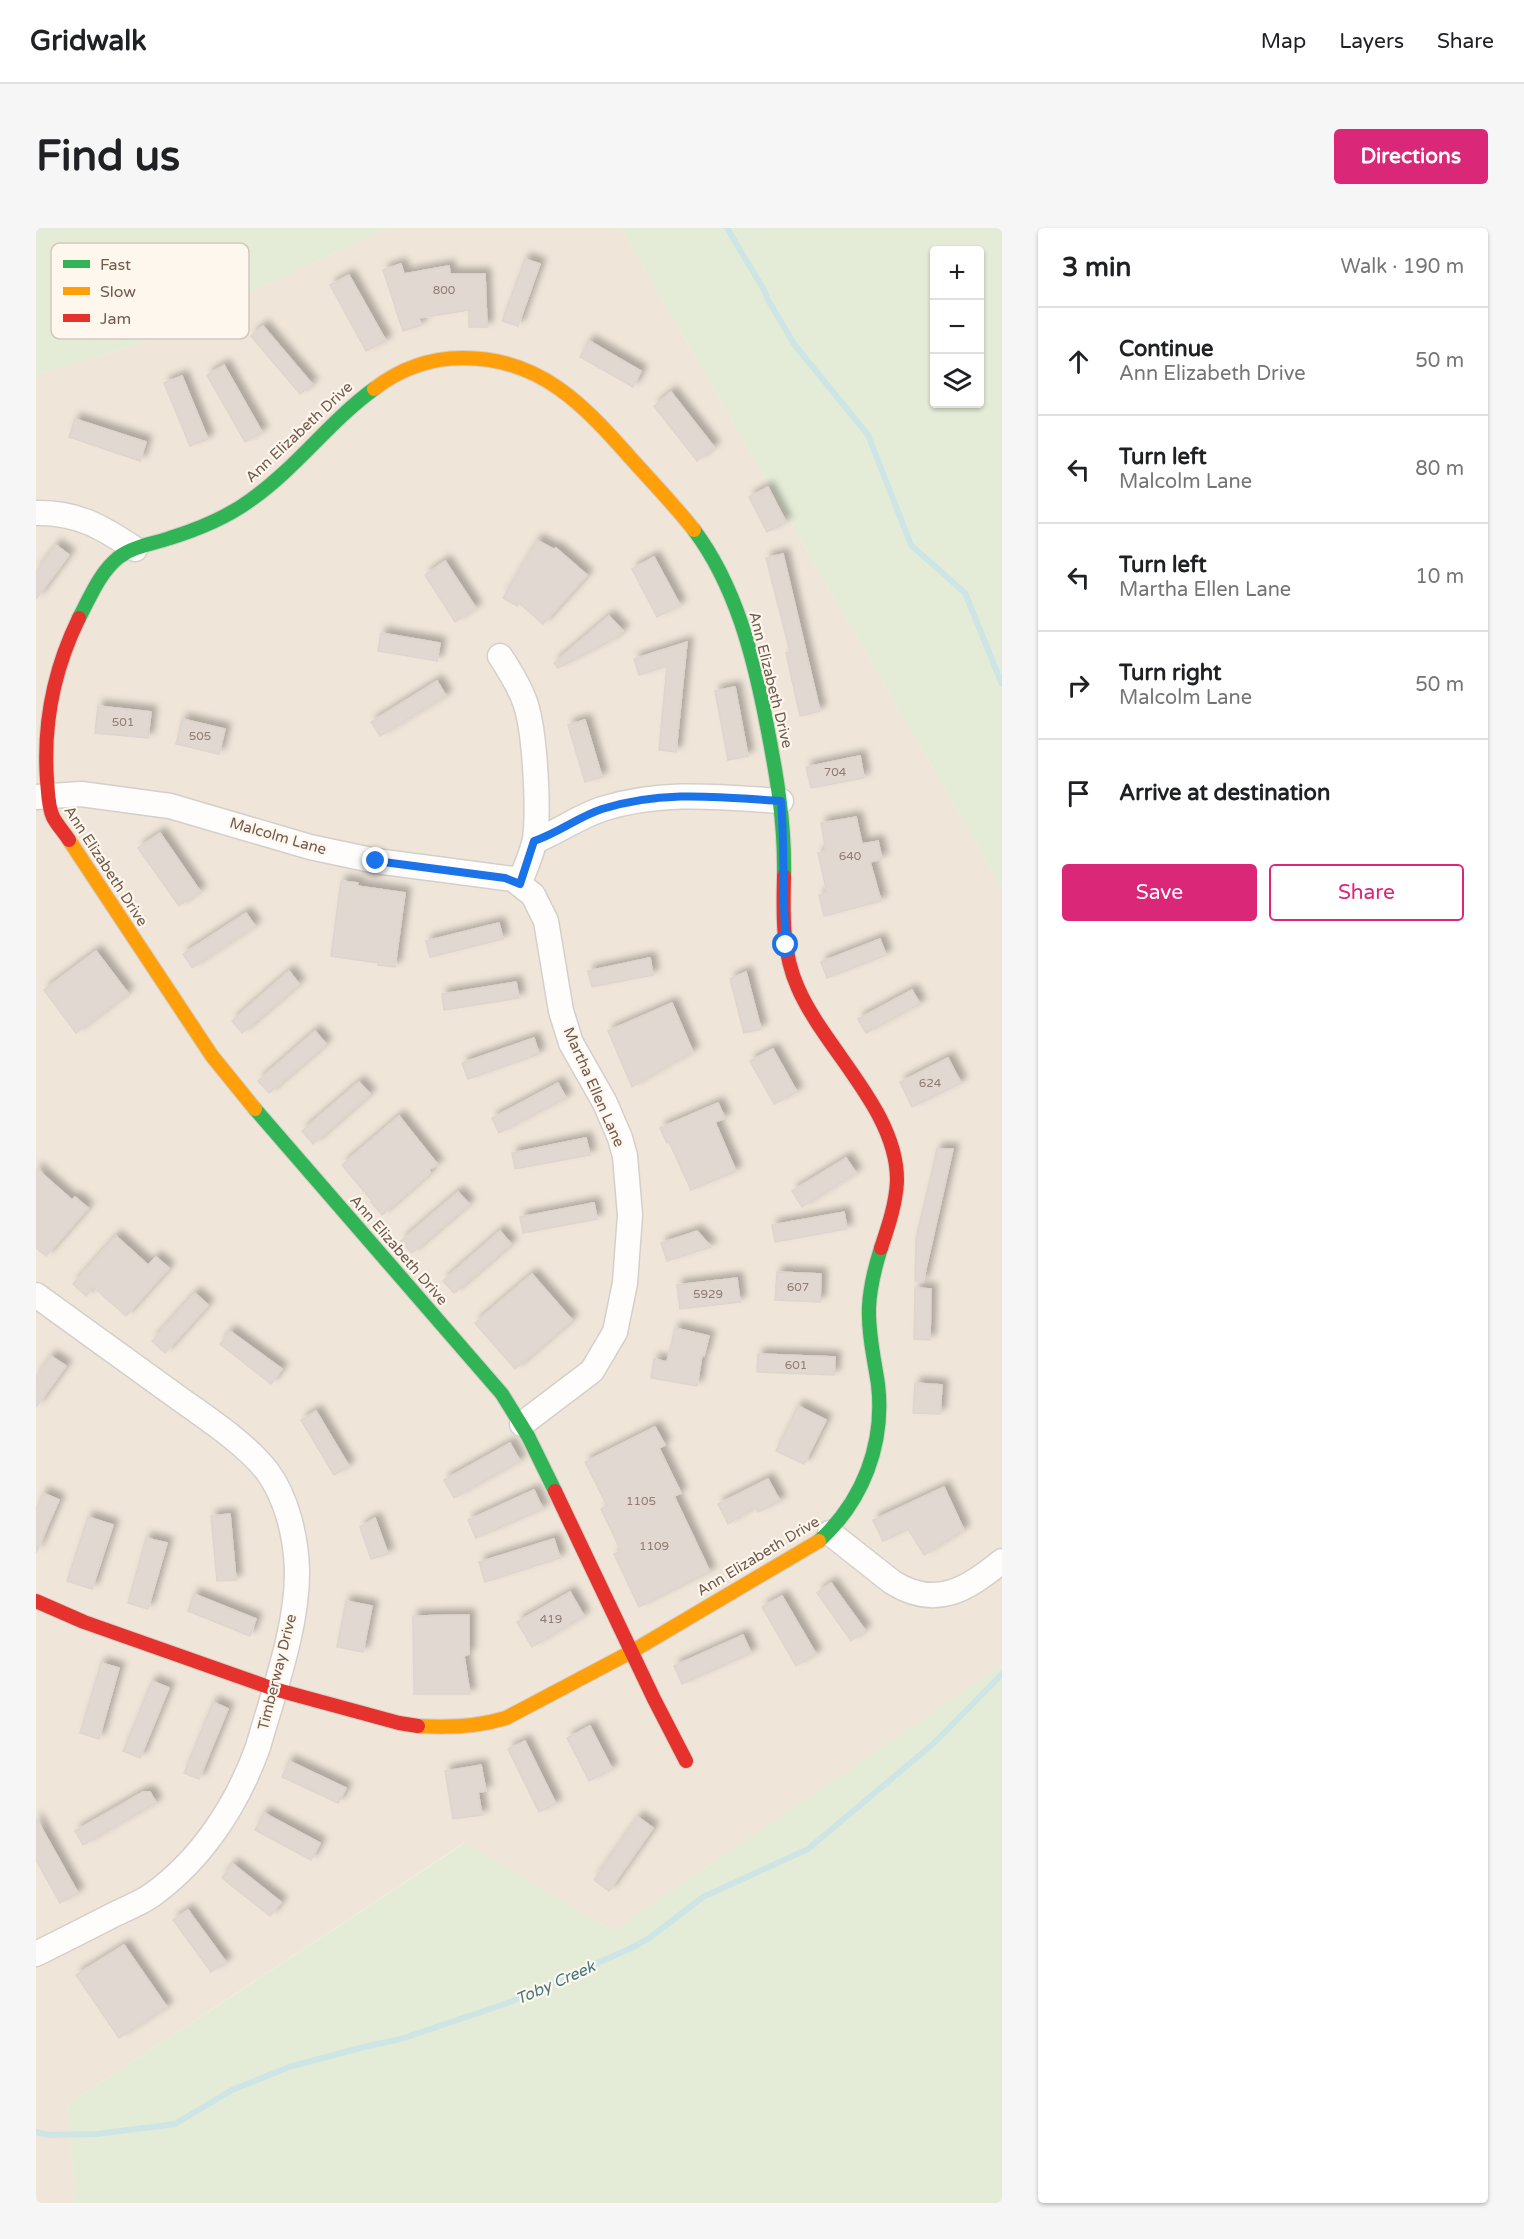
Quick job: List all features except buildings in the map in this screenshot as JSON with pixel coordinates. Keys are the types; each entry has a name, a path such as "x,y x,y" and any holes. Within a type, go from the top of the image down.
{"street":[{"name":"Ann Elizabeth Drive","path":"36,1601 84,1622 274,1689 416,1726 452,1728 487,1724 506,1718 631,1652 817,1544 830,1533 862,1487 873,1457 879,1425 879,1403 868,1336 869,1297 876,1260 896,1204 897,1175 892,1147 879,1119 807,1007 789,964 783,919 784,834 781,801 763,703 743,628 730,593 697,534 595,417 568,393 522,368 487,358 449,357 420,364 398,373 369,390 344,411 249,501 226,516 122,555 106,572 90,596 60,658 51,684 44,723 41,797 212,1056 234,1085 502,1394 522,1424 581,1542 631,1652 651,1696 686,1761"},
{"path":"36,513 49,513 90,521 135,549"},
{"path":"500,656 516,681 526,706 531,738 536,797 534,841 520,884"},
{"name":"Malcolm Lane","path":"41,797 81,795 170,806 321,849 376,861 505,878 520,884"},
{"path":"534,841 599,810 635,799 692,796 781,801"},
{"name":"Martha Ellen Lane","path":"520,884 533,895 543,912 561,1011 571,1043 605,1104 620,1138 625,1156 630,1215 625,1283 615,1332 592,1371 522,1424"},
{"name":"Timberway Drive","path":"36,1295 202,1415 247,1451 267,1472 286,1508 294,1539 297,1571 291,1622 274,1689 251,1767 233,1804 209,1839 181,1870 150,1896 36,1954"},
{"path":"830,1533 892,1582 901,1588 921,1594 941,1595 962,1590 1002,1561"}],"shaded area":[{"path":"388,228 621,228 1002,888 1002,1665 613,1931 464,1843 68,2104 75,2203 36,2203 36,375 150,339 249,339 249,293"}],"green space":[{"path":"36,228 388,228 249,293 249,243 51,243 51,339 150,339 36,375"},
{"path":"621,228 1002,228 1002,888"},
{"path":"1002,1665 1002,2203 75,2203 68,2104 465,1843 613,1931"}],"waterway":[{"path":"727,228 794,344 868,435 911,545 965,593 1002,684"},
{"name":"Toby Creek","path":"36,2132 49,2135 97,2134 175,2124 232,2090 292,2066 401,2039 505,2004 629,1949 648,1939 703,1897 808,1849 934,1743 1002,1674"}],"traffic: fast":[{"path":"79,618 101,577 119,557 137,548 202,526 243,505 284,473 343,415 374,389"},
{"path":"694,530 709,552 732,599 756,675 780,800 784,876"},
{"path":"255,1109 502,1394 528,1436 555,1491"},
{"path":"819,1541 848,1508 859,1490 874,1449 879,1406 878,1384 870,1336 869,1307 873,1277 881,1248"}],"traffic: slow":[{"path":"374,389 416,366 439,360 463,358 492,360 540,377 562,390 600,424 694,530"},
{"path":"69,840 212,1056 255,1109"},
{"path":"418,1726 463,1726 506,1718 631,1652 819,1541"}],"traffic: jam":[{"path":"69,840 51,813 46,759 52,697 63,657 79,618"},
{"path":"784,876 786,947 798,988 810,1011 873,1106 886,1130 894,1155 896,1190 881,1248"},
{"path":"555,1491 686,1761"},
{"path":"36,1601 84,1622 274,1689 399,1723 418,1726"}],"route":[{"path":"376,861 513,879 520,884 534,841 599,810 635,799 668,796 781,801 784,834 783,919 786,945"}]}
